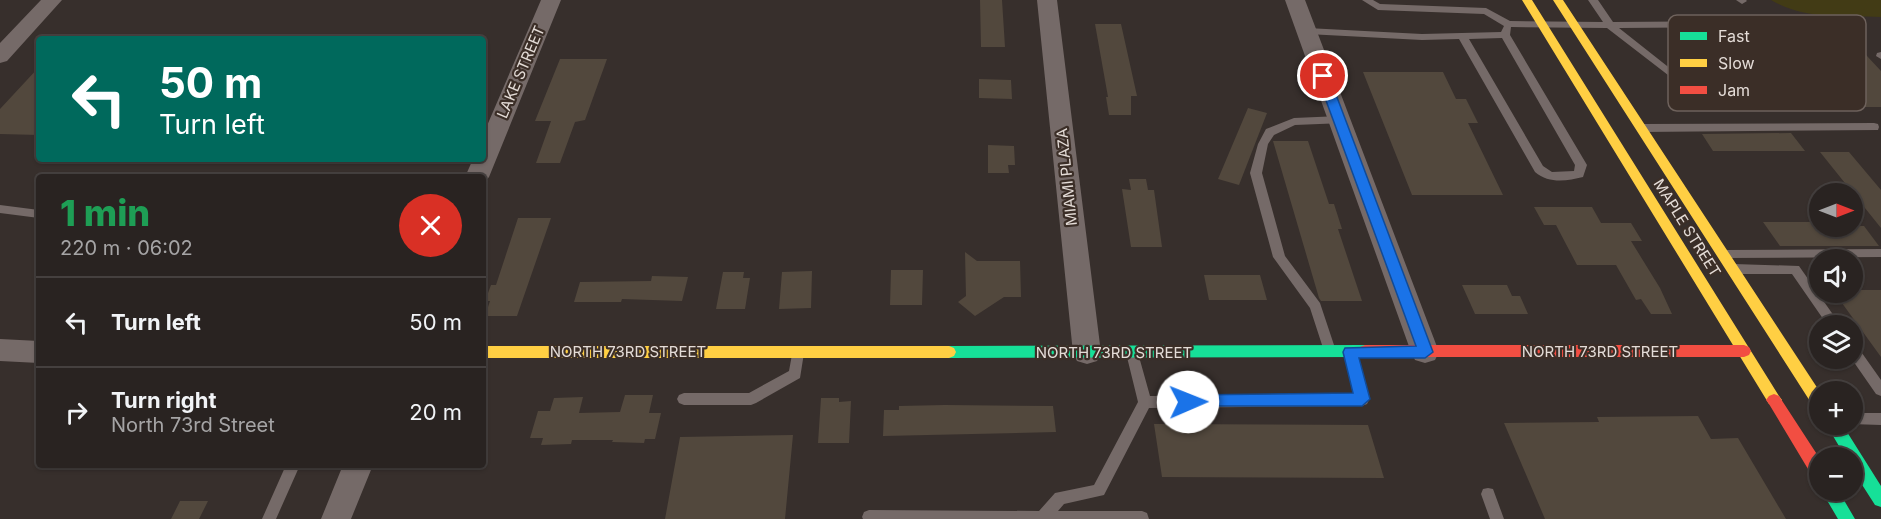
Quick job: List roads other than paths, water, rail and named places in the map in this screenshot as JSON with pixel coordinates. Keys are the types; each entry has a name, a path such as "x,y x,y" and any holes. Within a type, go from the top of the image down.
{"main road":[{"name":"MAPLE STREET","path":"1527,0 1809,456"},
{"name":"MAPLE STREET","path":"1558,0 1809,387"},
{"name":"NORTH 73RD STREET","path":"486,352 1744,351"},
{"path":"1863,471 1881,500"},
{"path":"1836,501 1847,519"}],"street":[{"path":"0,56 52,0"},
{"name":"LAKE STREET","path":"486,155 551,0"},
{"name":"MIAMI PLAZA","path":"1047,0 1087,353"},
{"path":"1295,0 1425,352"},
{"path":"0,350 36,352"},
{"path":"336,519 357,468"}],"lane":[{"path":"1367,0 1378,7 1486,11 1506,29 1581,165 1579,174 1553,176 1543,174 1462,36"},
{"path":"1593,0 1610,25 1668,71"},
{"path":"1307,32 1462,36 1542,25 1668,25"},
{"path":"1331,352 1316,306 1279,257 1256,173 1263,144 1270,132 1294,122 1340,120"},
{"path":"1642,128 1879,130"},
{"path":"0,209 36,214"},
{"path":"1723,254 1881,253"},
{"path":"1733,269 1795,269 1827,315"},
{"path":"1145,402 1362,399 1350,352"},
{"path":"684,399 751,399 795,374 798,353"},
{"path":"1042,519 1060,498 1099,490 1145,402 1132,353"},
{"path":"1863,365 1881,390"},
{"path":"1863,418 1881,419"},
{"path":"1863,465 1881,465"},
{"path":"269,519 292,468"},
{"path":"1488,494 1497,519"},
{"path":"869,517 1142,518"}]}
